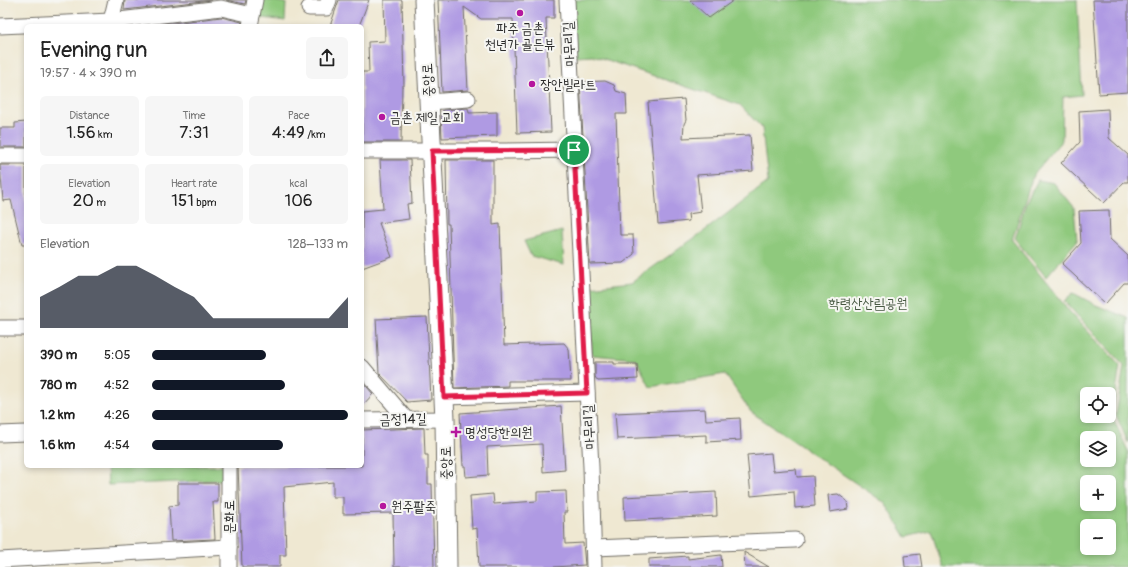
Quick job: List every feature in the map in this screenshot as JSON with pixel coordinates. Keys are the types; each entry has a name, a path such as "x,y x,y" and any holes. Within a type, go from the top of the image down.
{"main road":[{"name":"중앙로","path":"424,0 445,419 447,567"}],"street":[{"path":"108,23 116,0"},
{"path":"72,24 108,23 221,8 251,20 255,0"},
{"path":"309,8 326,8 329,0"},
{"name":"마무리길","path":"567,0 587,393 594,567"},
{"path":"0,26 24,25"},
{"path":"430,102 468,99"},
{"path":"364,151 574,150"},
{"path":"0,156 24,156"},
{"path":"0,328 24,328"},
{"path":"364,368 406,419"},
{"path":"444,397 587,393"},
{"name":"금정14길","path":"364,420 445,419"},
{"path":"0,434 24,433"},
{"name":"문화로","path":"228,567 229,468"},
{"path":"594,548 795,540"},
{"path":"0,560 229,547"}],"green space":[{"path":"260,0 286,3 285,21 256,17"},
{"name":"학령산산림공원","path":"569,0 1077,0 1082,95 1063,97 1062,140 1033,175 1012,240 1070,312 1120,366 1116,391 1116,387 1080,387 1080,423 1115,423 1128,451 1128,567 943,567 931,531 906,537 885,503 751,412 725,374 650,387 636,359 592,355 590,287 632,282 707,229 768,182 762,128 740,105 592,55 575,56"},
{"path":"1038,180 1054,183 1074,208 1077,241 1046,277 1015,239 1026,202"},
{"path":"562,231 564,265 531,256 524,241"},
{"path":"1073,293 1096,305 1128,318 1128,443 1116,415 1124,366 1064,301"},
{"path":"107,468 225,468 226,480 108,485"}],"building":[{"path":"125,0 212,0 124,10"},
{"path":"226,0 246,0 245,4"},
{"path":"339,0 369,0 360,24 331,24"},
{"path":"384,0 402,0 404,86 402,86 401,142 364,142 364,72 369,72 368,42 385,41"},
{"path":"438,0 554,0 554,18 546,18 551,132 517,133 513,19 481,19 464,7 468,90 442,92"},
{"path":"690,0 734,0 709,18"},
{"path":"1093,0 1128,0 1128,92 1099,94"},
{"path":"221,17 242,22 242,24 165,24"},
{"path":"605,81 614,85 616,91 626,94 627,114 616,114 620,235 633,235 634,254 623,263 590,264 580,82"},
{"path":"684,99 686,120 684,124 683,138 750,135 753,171 697,175 701,212 688,214 689,221 658,224 648,102"},
{"path":"468,108 469,113 497,112 497,136 442,138 441,114 443,114 443,110"},
{"path":"1108,109 1109,138 1128,155 1128,182 1124,182 1104,203 1061,163 1080,142 1079,111"},
{"path":"24,122 24,147 0,147 0,128 15,128 15,123"},
{"path":"380,160 410,160 412,203 407,204 409,219 379,223 392,257 364,267 364,211 383,209"},
{"path":"446,160 493,160 493,225 500,224 504,345 564,343 569,349 571,381 508,381 508,386 454,388 449,224 447,224"},
{"path":"0,165 24,165 24,245 22,245 11,200 3,201"},
{"path":"1109,210 1110,239 1128,256 1128,283 1124,283 1105,304 1062,264 1081,243 1079,211"},
{"path":"427,317 431,400 407,402 379,373 376,319"},
{"path":"595,362 637,364 638,379 598,381 595,377"},
{"path":"364,383 373,394 364,404"},
{"path":"561,406 565,470 543,472 542,444 487,447 488,475 466,477 465,466 463,466 460,413"},
{"path":"705,409 706,420 740,418 741,440 706,442 706,435 617,439 615,413"},
{"path":"424,428 425,455 428,455 428,484 432,484 434,567 394,567 393,513 343,514 343,497 333,497 333,482 284,487 286,555 280,555 280,567 242,567 238,468 364,468 364,430"},
{"path":"771,453 773,471 796,469 797,477 813,476 815,506 795,508 794,492 751,496 747,455"},
{"path":"178,483 218,483 218,502 213,502 215,539 171,541 169,506 178,505"},
{"path":"566,491 567,512 564,512 565,544 583,543 585,565 554,567 479,567 477,528 472,529 470,496 493,494 494,504 537,501 537,492"},
{"path":"716,492 717,516 625,521 624,497"},
{"path":"838,494 847,501 848,509 830,512 828,495"},
{"path":"744,552 769,567 745,567"},
{"path":"920,554 922,567 905,567 904,556"},
{"path":"721,555 722,567 649,567 649,559 688,556 688,559"}],"place":[{"name":"파주 금촌 천년가 골든뷰","path":"520,13"},
{"name":"장안빌라트","path":"532,84"},
{"name":"금촌 제일 교회","path":"382,117"},
{"name":"명성당한의원","path":"456,432"},
{"name":"원주팥죽","path":"383,506"}],"route":[{"path":"574,150 587,393 444,397 432,151 574,150"}]}
